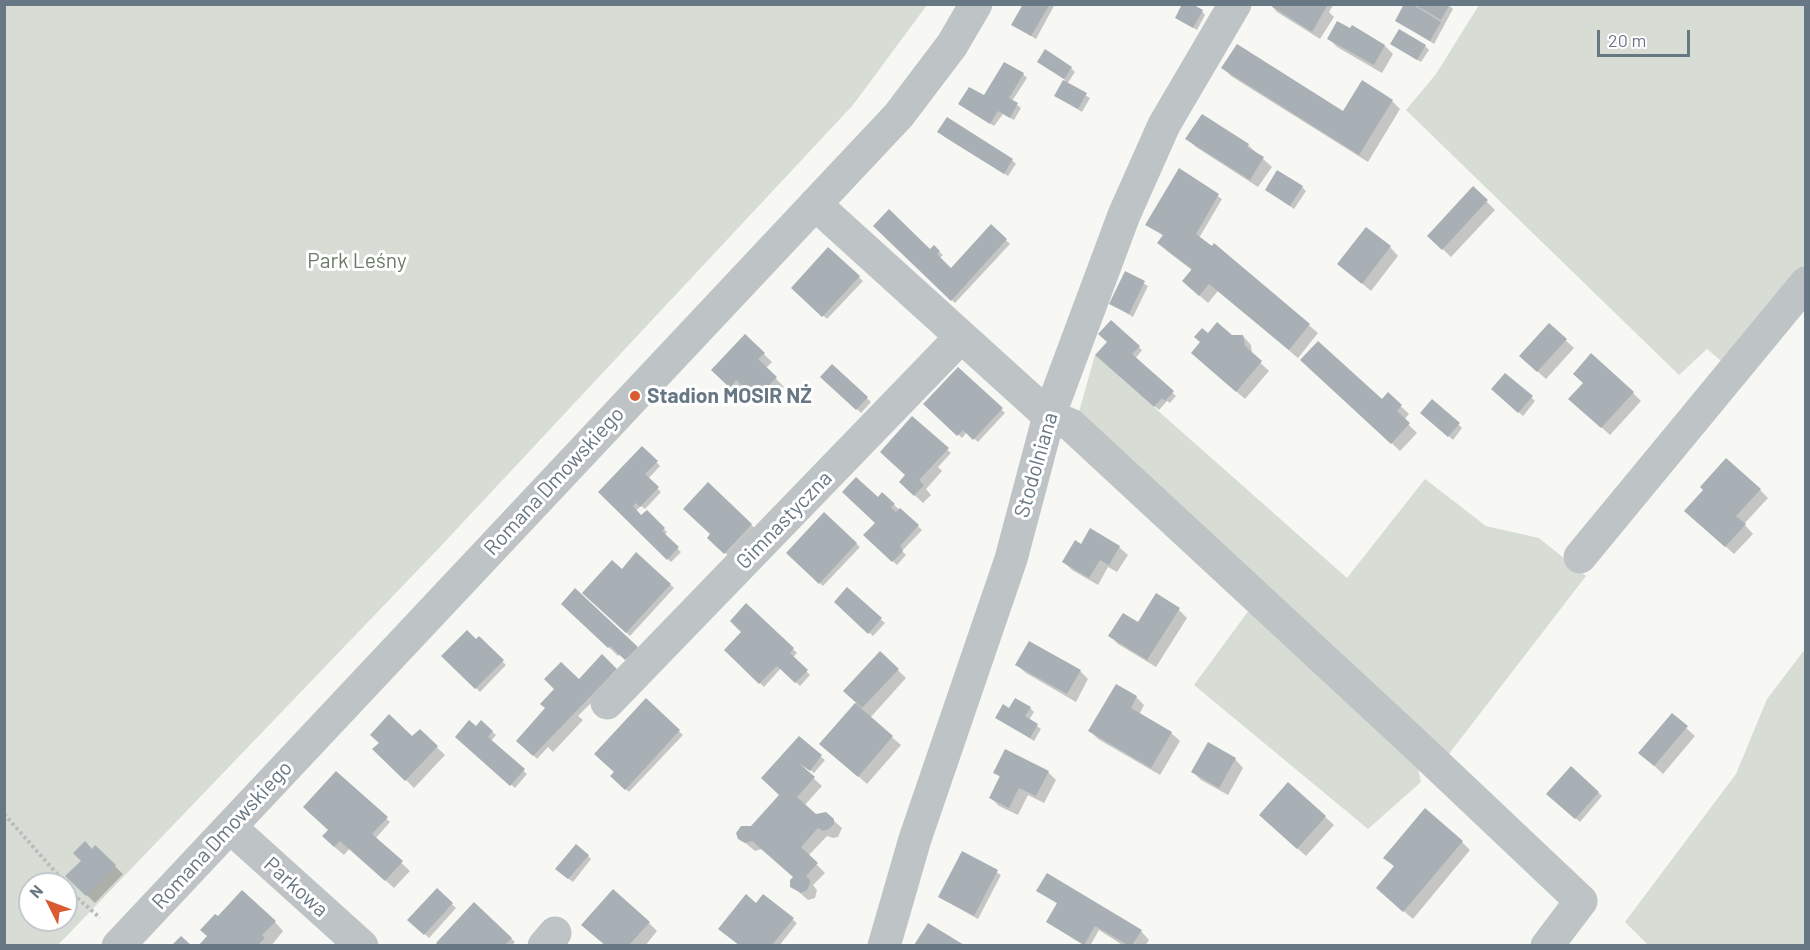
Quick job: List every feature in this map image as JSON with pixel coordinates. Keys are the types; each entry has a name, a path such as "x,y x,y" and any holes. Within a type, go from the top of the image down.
{"street":[{"name":"Romana Dmowskiego","path":"118,945 899,115 952,45 976,4"},
{"name":"Stodolniana","path":"884,945 915,839 1011,559 1049,416 1124,215 1160,135 1235,4"},
{"path":"816,204 1049,416 1071,425 1581,901 1547,945"},
{"path":"1580,557 1806,283"},
{"name":"Gimnastyczna","path":"607,703 961,337"},
{"name":"Parkowa","path":"230,827 363,945"}],"path":[{"path":"4,814 55,872"},
{"path":"78,897 95,915"}],"green space":[{"name":"Park Leśny","path":"5,5 927,5 853,105 439,548 78,924 78,872 18,872 18,932 70,932 58,945 5,946"},
{"path":"1479,5 1805,5 1805,269 1727,366 1707,349 1679,375 1406,110 1436,74"},
{"path":"1095,355 1347,578 1425,479 1486,526 1539,538 1586,576 1445,759 1077,419"},
{"path":"1252,606 1418,768 1421,782 1368,829 1194,685"},
{"path":"1805,649 1805,945 1648,945 1625,922 1736,774 1767,699"}],"building":[{"path":"1023,4 1050,4 1031,36 1011,25"},
{"path":"1182,4 1192,4 1203,10 1193,28 1175,18"},
{"path":"1268,4 1328,4 1312,32"},
{"path":"1404,4 1412,4 1441,22 1430,41 1395,21"},
{"path":"1414,4 1450,4 1441,20"},
{"path":"1337,21 1350,28 1352,25 1385,45 1374,65 1327,39"},
{"path":"1399,29 1426,45 1417,60 1390,44"},
{"path":"1237,44 1343,111 1362,80 1393,100 1359,155 1221,68"},
{"path":"1045,49 1072,67 1064,79 1037,62"},
{"path":"1004,62 1024,73 1009,98 1018,103 1010,118 998,111 990,124 958,104 969,87 984,95"},
{"path":"1063,80 1087,93 1078,109 1054,96"},
{"path":"1202,114 1249,144 1247,147 1264,157 1250,180 1185,139"},
{"path":"947,117 1013,159 1004,174 937,132"},
{"path":"1179,168 1219,194 1196,234 1212,246 1214,243 1310,324 1289,350 1209,284 1199,296 1182,281 1192,269 1157,243 1163,235 1145,225"},
{"path":"1277,170 1303,186 1290,206 1265,190"},
{"path":"1473,186 1488,200 1442,250 1427,236"},
{"path":"889,209 930,249 934,245 940,251 937,254 951,268 991,224 1007,239 951,301 873,226"},
{"path":"1366,227 1391,246 1362,284 1337,264"},
{"path":"828,247 860,276 822,317 791,288"},
{"path":"1125,271 1145,281 1129,314 1109,304"},
{"path":"1111,320 1140,346 1132,354 1174,391 1165,401 1162,398 1154,407 1095,355 1107,342 1098,334"},
{"path":"1217,322 1232,335 1243,335 1245,346 1262,361 1236,392 1191,353 1200,342 1194,337 1202,328 1208,333"},
{"path":"1549,323 1567,339 1537,372 1519,356"},
{"path":"745,334 765,353 758,359 777,377 756,399 736,380 730,388 711,370"},
{"path":"1318,341 1382,399 1388,392 1402,405 1397,411 1410,423 1391,444 1300,360"},
{"path":"1591,353 1634,392 1601,428 1568,399 1583,383 1573,374"},
{"path":"832,364 868,397 856,410 820,377"},
{"path":"958,367 1003,408 973,440 963,430 957,436 923,404"},
{"path":"1505,373 1533,396 1518,413 1491,389"},
{"path":"1432,399 1460,423 1448,437 1420,413"},
{"path":"912,416 949,448 919,480 924,485 914,496 899,482 905,475 880,452"},
{"path":"642,446 658,461 645,474 659,487 640,507 636,503 633,506 641,515 647,510 665,528 662,531 679,547 667,560 598,492"},
{"path":"1726,458 1761,489 1736,516 1746,524 1725,547 1684,511 1703,490 1700,487"},
{"path":"856,477 878,497 882,492 895,504 891,507 896,512 900,508 919,525 900,546 903,551 892,562 863,535 875,523 842,492"},
{"path":"708,482 752,524 724,554 707,538 710,534 683,509"},
{"path":"824,512 857,543 819,584 786,553"},
{"path":"1090,528 1120,546 1109,565 1100,560 1089,578 1062,562 1075,540 1081,544"},
{"path":"636,552 671,584 626,633 582,593 612,560 622,569"},
{"path":"847,587 882,618 868,634 834,602"},
{"path":"575,588 638,647 625,660 610,646 608,648 561,604"},
{"path":"1156,593 1180,608 1147,660 1108,636 1123,613 1138,622"},
{"path":"746,603 794,648 790,653 808,670 795,683 777,666 759,684 724,650 741,632 730,621"},
{"path":"467,630 476,639 479,636 504,660 475,689 441,656"},
{"path":"1029,641 1081,670 1067,694 1015,665"},
{"path":"880,651 899,669 862,708 843,691"},
{"path":"602,654 617,669 533,756 516,741 545,708 540,704 554,689 544,679 561,662 579,679"},
{"path":"1116,684 1137,696 1131,708 1172,732 1151,768 1088,731"},
{"path":"646,698 680,730 625,790 610,776 614,772 594,754"},
{"path":"1015,698 1031,707 1025,716 1038,724 1030,738 995,718 1003,704 1009,708"},
{"path":"855,703 893,736 858,777 819,744"},
{"path":"1672,713 1688,726 1654,766 1638,753"},
{"path":"389,714 412,736 420,729 438,746 405,781 372,749 379,743 370,735"},
{"path":"469,720 476,726 481,720 493,731 488,737 525,769 510,786 455,737"},
{"path":"799,736 822,755 810,771 800,764 815,777 797,797 816,814 826,812 834,819 834,824 829,829 823,831 818,828 801,847 818,863 806,876 810,883 807,890 801,893 790,887 790,880 793,877 752,841 745,843 738,839 736,833 741,826 751,826 779,795 761,778"},
{"path":"1208,742 1236,758 1219,788 1191,772"},
{"path":"1005,749 1049,771 1036,796 1019,788 1009,808 989,798 1000,776 993,773"},
{"path":"1571,766 1599,792 1575,819 1546,794"},
{"path":"336,771 388,817 372,834 403,861 385,881 340,841 334,847 322,836 328,830 303,807"},
{"path":"1288,782 1326,816 1297,849 1259,815"},
{"path":"1425,808 1463,841 1403,912 1376,888 1394,866 1383,858"},
{"path":"85,841 92,849 95,845 116,865 86,896 78,888 78,872 69,872 81,861 73,853"},
{"path":"576,844 589,855 568,879 555,869"},
{"path":"962,851 998,870 974,916 938,897"},
{"path":"1047,873 1142,930 1132,945 1128,945 1095,926 1084,945 1046,922 1057,903 1036,891"},
{"path":"437,888 453,903 424,935 407,920"},
{"path":"613,889 650,922 629,945 605,945 581,925"},
{"path":"242,890 276,921 262,935 265,938 258,945 199,945 207,936 200,930 215,914 218,916"},
{"path":"746,894 756,903 763,894 794,918 772,945 739,945 718,929"},
{"path":"474,902 512,938 505,945 438,945 436,943"},
{"path":"928,923 964,945 914,945"},
{"path":"181,936 191,945 172,945"}],"place":[{"name":"Stadion MOSIR NŻ","path":"635,396"}]}
